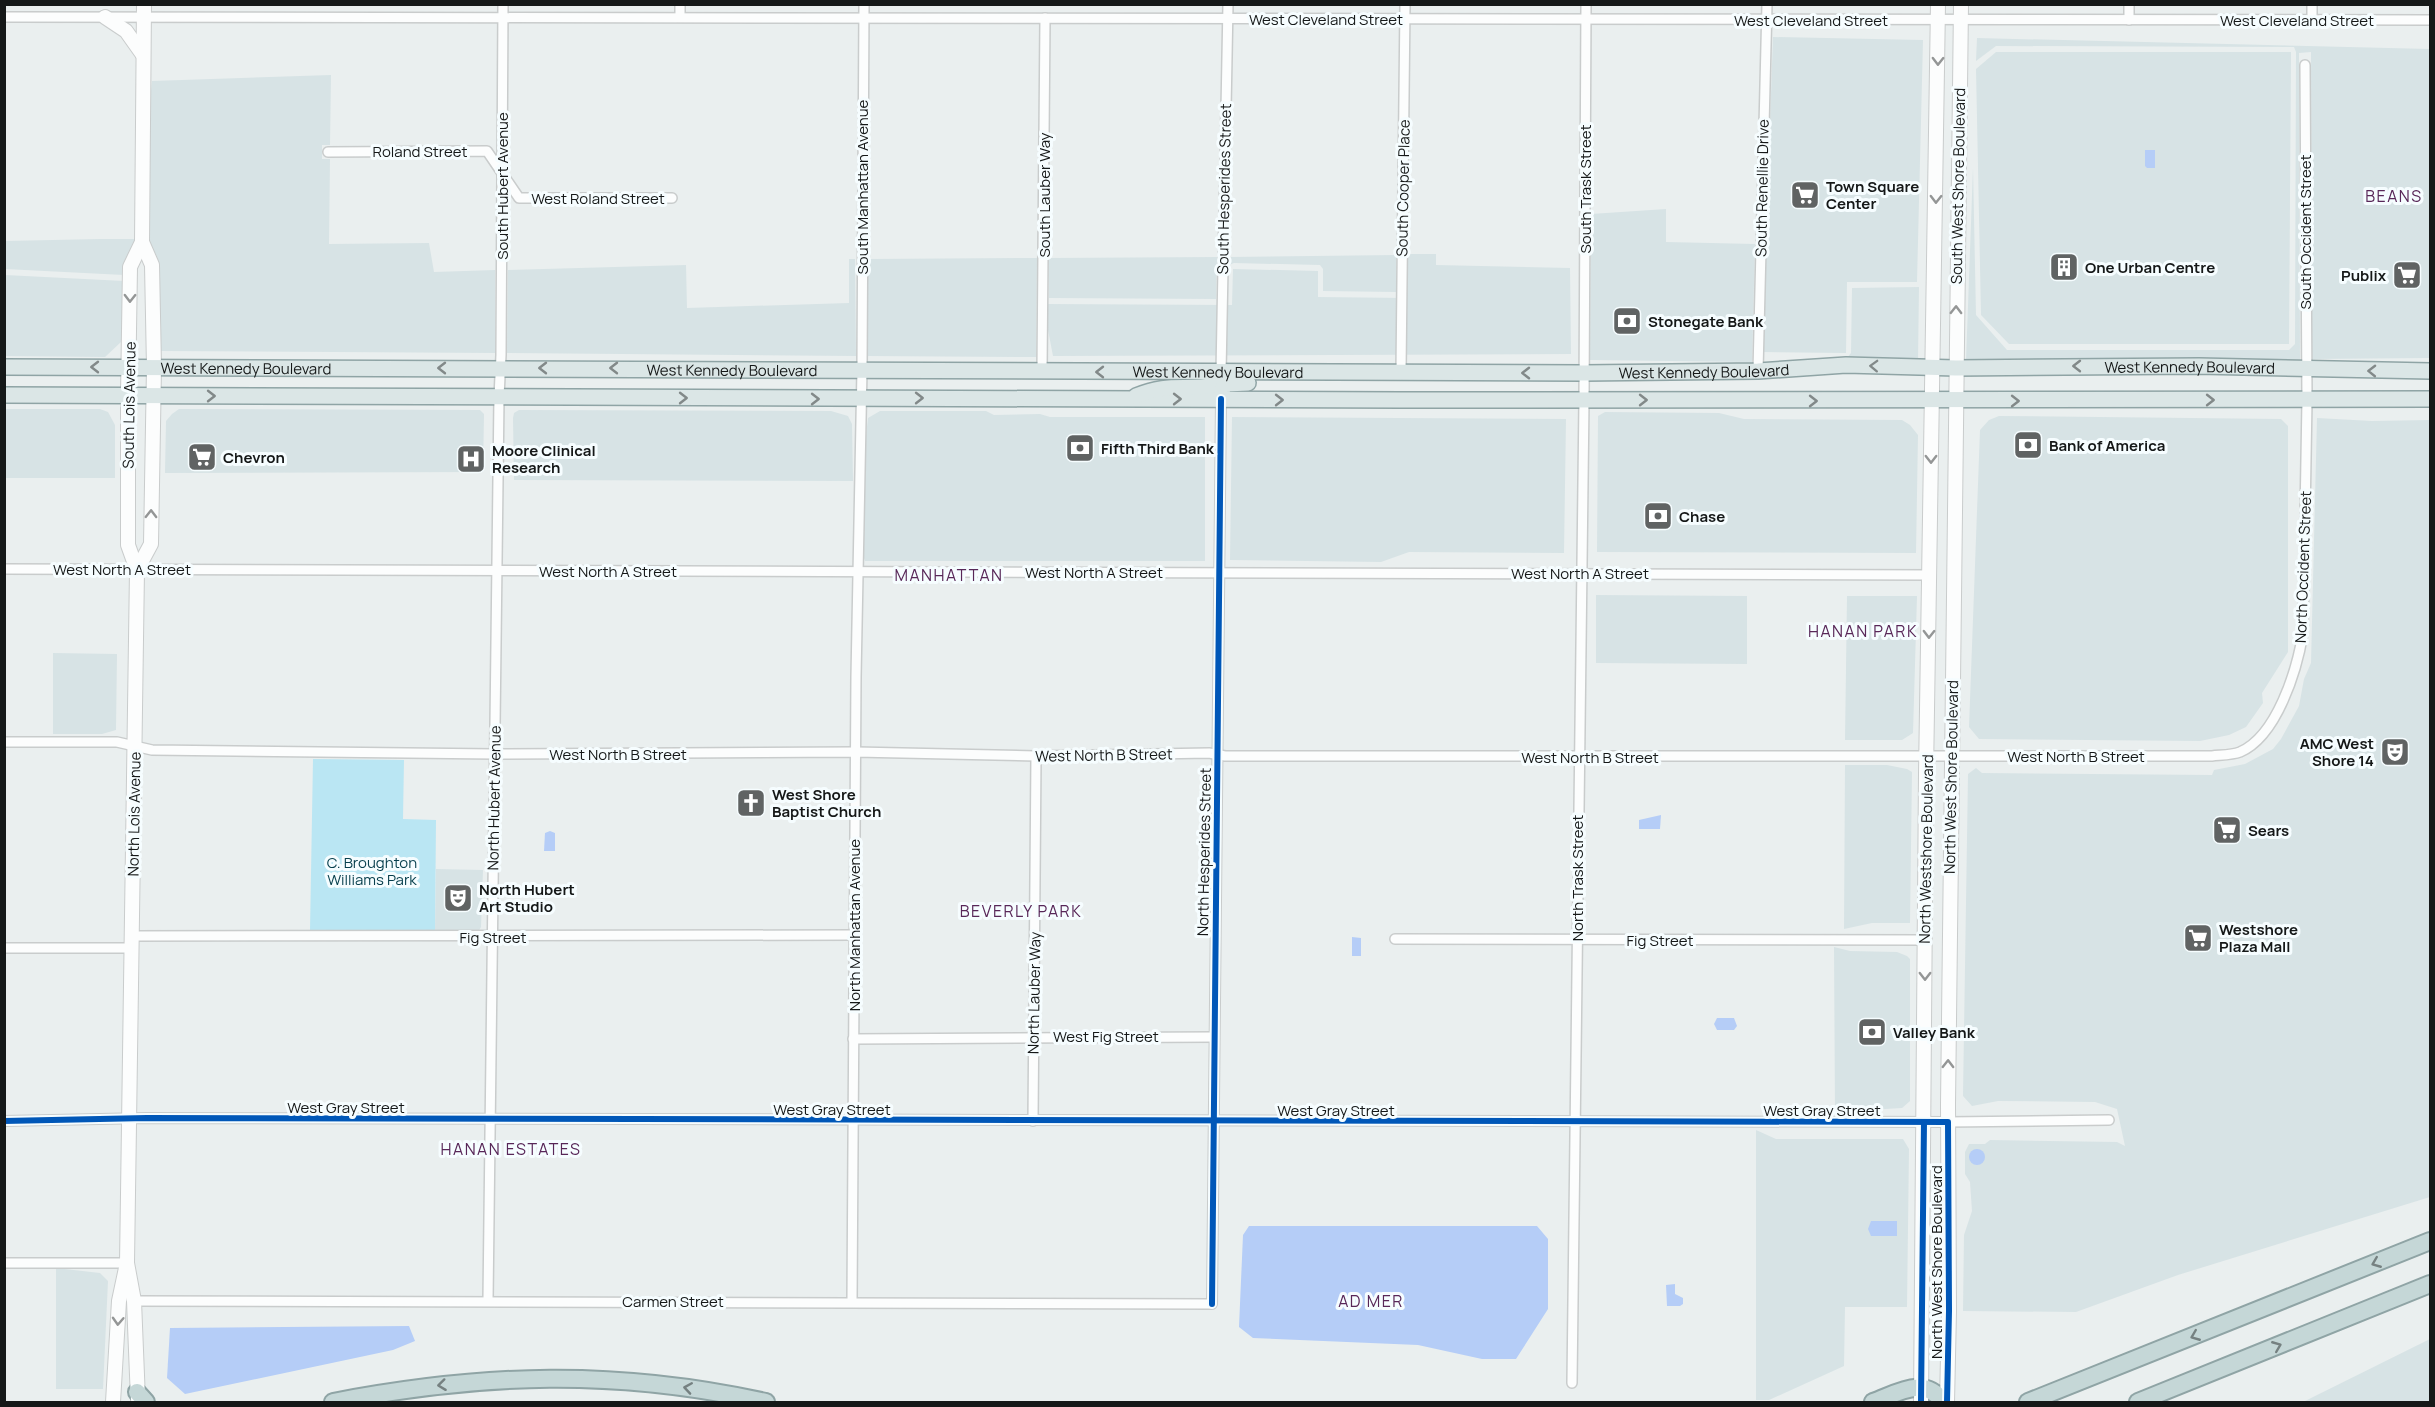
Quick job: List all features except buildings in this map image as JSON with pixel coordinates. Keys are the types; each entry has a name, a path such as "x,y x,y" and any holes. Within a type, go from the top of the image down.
{"highway":[{"path":"2028,1402 2430,1241"},
{"path":"2138,1402 2430,1284"},
{"path":"333,1402 436,1386 528,1378 594,1378 659,1383 766,1402"},
{"path":"1873,1402 1922,1394 1930,1389 1945,1402"}],"main road":[{"name":"West Kennedy Boulevard","path":"4,367 1584,373 1758,371 1823,366 1956,368 2199,366 2430,372"},
{"path":"1221,399 1226,384 1288,382 1329,372"},
{"path":"1131,399 1156,389 1215,385 1221,380 1221,373"},
{"name":"West Kennedy Boulevard","path":"4,395 1957,401 2430,399"}],"street":[{"name":"South Hubert Avenue","path":"501,368 504,4"},
{"path":"680,4 680,17"},
{"name":"South Manhattan Avenue","path":"862,369 864,4"},
{"name":"South Hesperides Street","path":"1221,373 1228,4"},
{"name":"South Cooper Place","path":"1401,372 1405,4"},
{"name":"South Trask Street","path":"1584,373 1586,4"},
{"name":"South Renellie Drive","path":"1758,371 1767,4"},
{"name":"South West Shore Boulevard","path":"1933,368 1938,4"},
{"name":"South West Shore Boulevard","path":"1956,368 1961,4"},
{"path":"2129,20 2130,4"},
{"path":"2312,4 2312,20"},
{"name":"West Cleveland Street","path":"4,17 105,17 144,11 503,17 2430,20"},
{"name":"South Lois Avenue","path":"144,11 142,242 152,265 154,367"},
{"path":"105,17 126,31 144,55"},
{"name":"South Lauber Way","path":"1042,371 1045,18"},
{"name":"South Occident Street","path":"2305,65 2307,400"},
{"name":"Roland Street","path":"328,152 487,151 502,171"},
{"name":"West Roland Street","path":"502,171 519,198 672,198"},
{"name":"South Lois Avenue","path":"138,570 128,545 128,395 130,267 142,242"},
{"name":"North Lois Avenue","path":"140,1399 134,1301 127,1263 128,1119 138,570 151,544 154,367"},
{"name":"North Hubert Avenue","path":"488,1300 501,368"},
{"path":"1930,575 1933,368"},
{"name":"North West Shore Boulevard","path":"1945,1402 1949,1311 1948,1122 1956,368"},
{"name":"North Manhattan Avenue","path":"852,1302 852,1121 862,369"},
{"name":"North Trask Street","path":"1572,1383 1584,373"},
{"name":"North Hesperides Street","path":"1212,1304 1221,399"},
{"name":"North Occident Street","path":"2240,752 2262,735 2277,713 2299,660 2303,633 2307,400"},
{"name":"West North A Street","path":"4,569 1930,575"},
{"name":"North Westshore Boulevard","path":"1924,1122 1930,575"},
{"name":"West North B Street","path":"4,742 117,742 152,750 495,754 856,752 1036,756 1209,753 1578,757 2212,756 2240,752"},
{"name":"North Lauber Way","path":"1033,1121 1036,756"},
{"name":"Fig Street","path":"4,948 132,942 854,935"},
{"name":"Fig Street","path":"1395,939 1925,940"},
{"name":"West Fig Street","path":"854,1039 1214,1036"},
{"name":"West Gray Street","path":"4,1121 128,1119 1213,1122 2109,1120"},
{"name":"North West Shore Boulevard","path":"1922,1394 1924,1122"},
{"path":"4,1263 127,1263"},
{"name":"North Lois Avenue","path":"113,1402 119,1301 127,1263"},
{"name":"Carmen Street","path":"134,1301 488,1300 1212,1304"}],"shaded area":[{"path":"1773,37 1923,40 1917,282 1847,282 1846,353 1762,352"},
{"path":"1977,38 2430,49 2430,358 2312,359 2311,52 2299,53 2300,360 1966,361 1973,168 1976,315 2007,350 2289,350 2295,344 2296,52 2294,47 1996,46 1976,61"},
{"path":"1996,52 2291,52 2289,344 2009,344 1981,315 1976,69"},
{"path":"331,75 330,145 322,145 322,159 330,159 329,244 429,243 434,272 495,270 495,353 160,351 159,265 148,238 149,111 152,81"},
{"path":"2145,150 2155,150 2155,168 2145,166"},
{"path":"1666,209 1666,242 1755,244 1752,362 1590,360 1591,214"},
{"path":"134,239 124,275 5,269 5,241"},
{"path":"1408,254 1436,254 1436,265 1570,268 1571,354 1053,356 1048,330 1047,304 1232,305 1233,269 1318,271 1318,297 1406,298"},
{"path":"1396,255 1396,292 1323,291 1323,269 1320,265 1234,263 1229,265 1229,257"},
{"path":"1217,257 1216,299 1049,298 1049,258"},
{"path":"1037,258 1036,357 868,356 868,259"},
{"path":"849,259 855,259 856,356 507,353 508,270 686,265 687,308 849,303"},
{"path":"5,275 124,281 122,341 105,357 5,356"},
{"path":"1919,287 1918,360 1847,358 1851,353 1852,288"},
{"path":"5,409 100,409 108,412 115,425 115,478 5,478"},
{"path":"179,409 480,410 484,414 483,472 165,473 166,421"},
{"path":"519,410 831,411 848,416 852,424 853,481 514,480 513,418 514,413"},
{"path":"880,411 986,411 994,415 1040,414 1050,417 1205,417 1205,561 865,561 863,555 864,453 868,418"},
{"path":"1605,412 1719,413 1744,419 1902,420 1910,425 1918,435 1916,553 1597,552 1598,416"},
{"path":"1999,416 2281,419 2288,426 2288,652 2262,693 2263,703 2246,727 2229,735 2200,741 1979,739 1969,727 1980,430 1989,420"},
{"path":"1232,417 1566,419 1564,553 1409,552 1381,562 1230,560"},
{"name":"Westshore Plaza Mall","path":"2317,418 2372,421 2430,420 2430,1197 2178,1275 2076,1312 1963,1311 1964,1235 1972,1211 1970,1182 1965,1174 1965,1152 1969,1144 1985,1144 1990,1140 2117,1142 2125,1146 2117,1109 2095,1102 1998,1101 1972,1106 1963,1096 1968,774 1976,768 1982,773 2212,775 2214,770 2245,764 2273,749 2299,706 2304,679 2311,663"},
{"path":"1596,595 1747,596 1747,664 1596,663"},
{"path":"1847,596 1917,596 1913,733 1902,740 1845,740"},
{"path":"53,653 117,654 116,730 102,734 53,734"},
{"path":"1845,765 1887,765 1912,772 1910,923 1872,923 1844,929"},
{"path":"1661,815 1660,829 1639,829 1639,820"},
{"path":"550,831 555,833 555,851 544,851 545,833"},
{"name":"North Hubert Art Studio","path":"436,869 483,870 481,927 478,932 435,932"},
{"path":"1352,937 1361,938 1361,956 1352,956"},
{"name":"Valley Bank","path":"1834,947 1850,951 1897,952 1910,959 1910,1101 1902,1108 1835,1112"},
{"path":"1717,1018 1734,1018 1737,1026 1734,1030 1717,1030 1714,1024"},
{"path":"1756,1130 1776,1139 1903,1139 1909,1149 1907,1307 1845,1307 1844,1366 1769,1400 1756,1400"},
{"path":"1974,1149 1980,1149 1985,1157 1983,1163 1974,1165 1969,1160 1969,1154"},
{"path":"1871,1221 1897,1221 1897,1236 1871,1236 1868,1229"},
{"path":"1249,1226 1537,1226 1548,1239 1548,1309 1516,1359 1482,1359 1418,1345 1253,1338 1239,1327 1243,1235"},
{"path":"56,1268 100,1273 108,1281 103,1389 56,1389"},
{"path":"1675,1284 1675,1294 1683,1298 1683,1304 1667,1306 1666,1285"},
{"path":"409,1326 415,1341 393,1350 185,1394 167,1378 170,1328"},
{"path":"2430,1339 2430,1402 2303,1402"}],"green space":[{"name":"C. Broughton Williams Park","path":"313,759 404,760 403,819 436,820 435,932 310,931"}],"cycle path":[{"path":"1212,1304 1221,399"},
{"path":"4,1121 147,1118 1948,1122 1947,1402"},
{"path":"1921,1402 1924,1122"}],"place":[{"name":"Town Square Center","path":"1805,195"},
{"name":"One Urban Centre","path":"2064,267"},
{"name":"Publix","path":"2407,275"},
{"name":"Stonegate Bank","path":"1627,321"},
{"name":"Bank of America","path":"2028,445"},
{"name":"Fifth Third Bank","path":"1080,448"},
{"name":"Chevron","path":"202,457"},
{"name":"Moore Clinical Research","path":"471,459"},
{"name":"Chase","path":"1658,516"},
{"name":"AMC West Shore 14","path":"2395,752"},
{"name":"West Shore Baptist Church","path":"751,803"},
{"name":"Sears","path":"2227,830"},
{"name":"North Hubert Art Studio","path":"458,898"},
{"name":"Westshore Plaza Mall","path":"2198,938"},
{"name":"Valley Bank","path":"1872,1032"}],"district":[{"name":"BEANS","path":"2394,196"},
{"name":"MANHATTAN","path":"949,575"},
{"name":"HANAN PARK","path":"1863,631"},
{"name":"BEVERLY PARK","path":"1021,911"},
{"name":"HANAN ESTATES","path":"511,1149"},
{"name":"AD MER","path":"1371,1301"}]}
